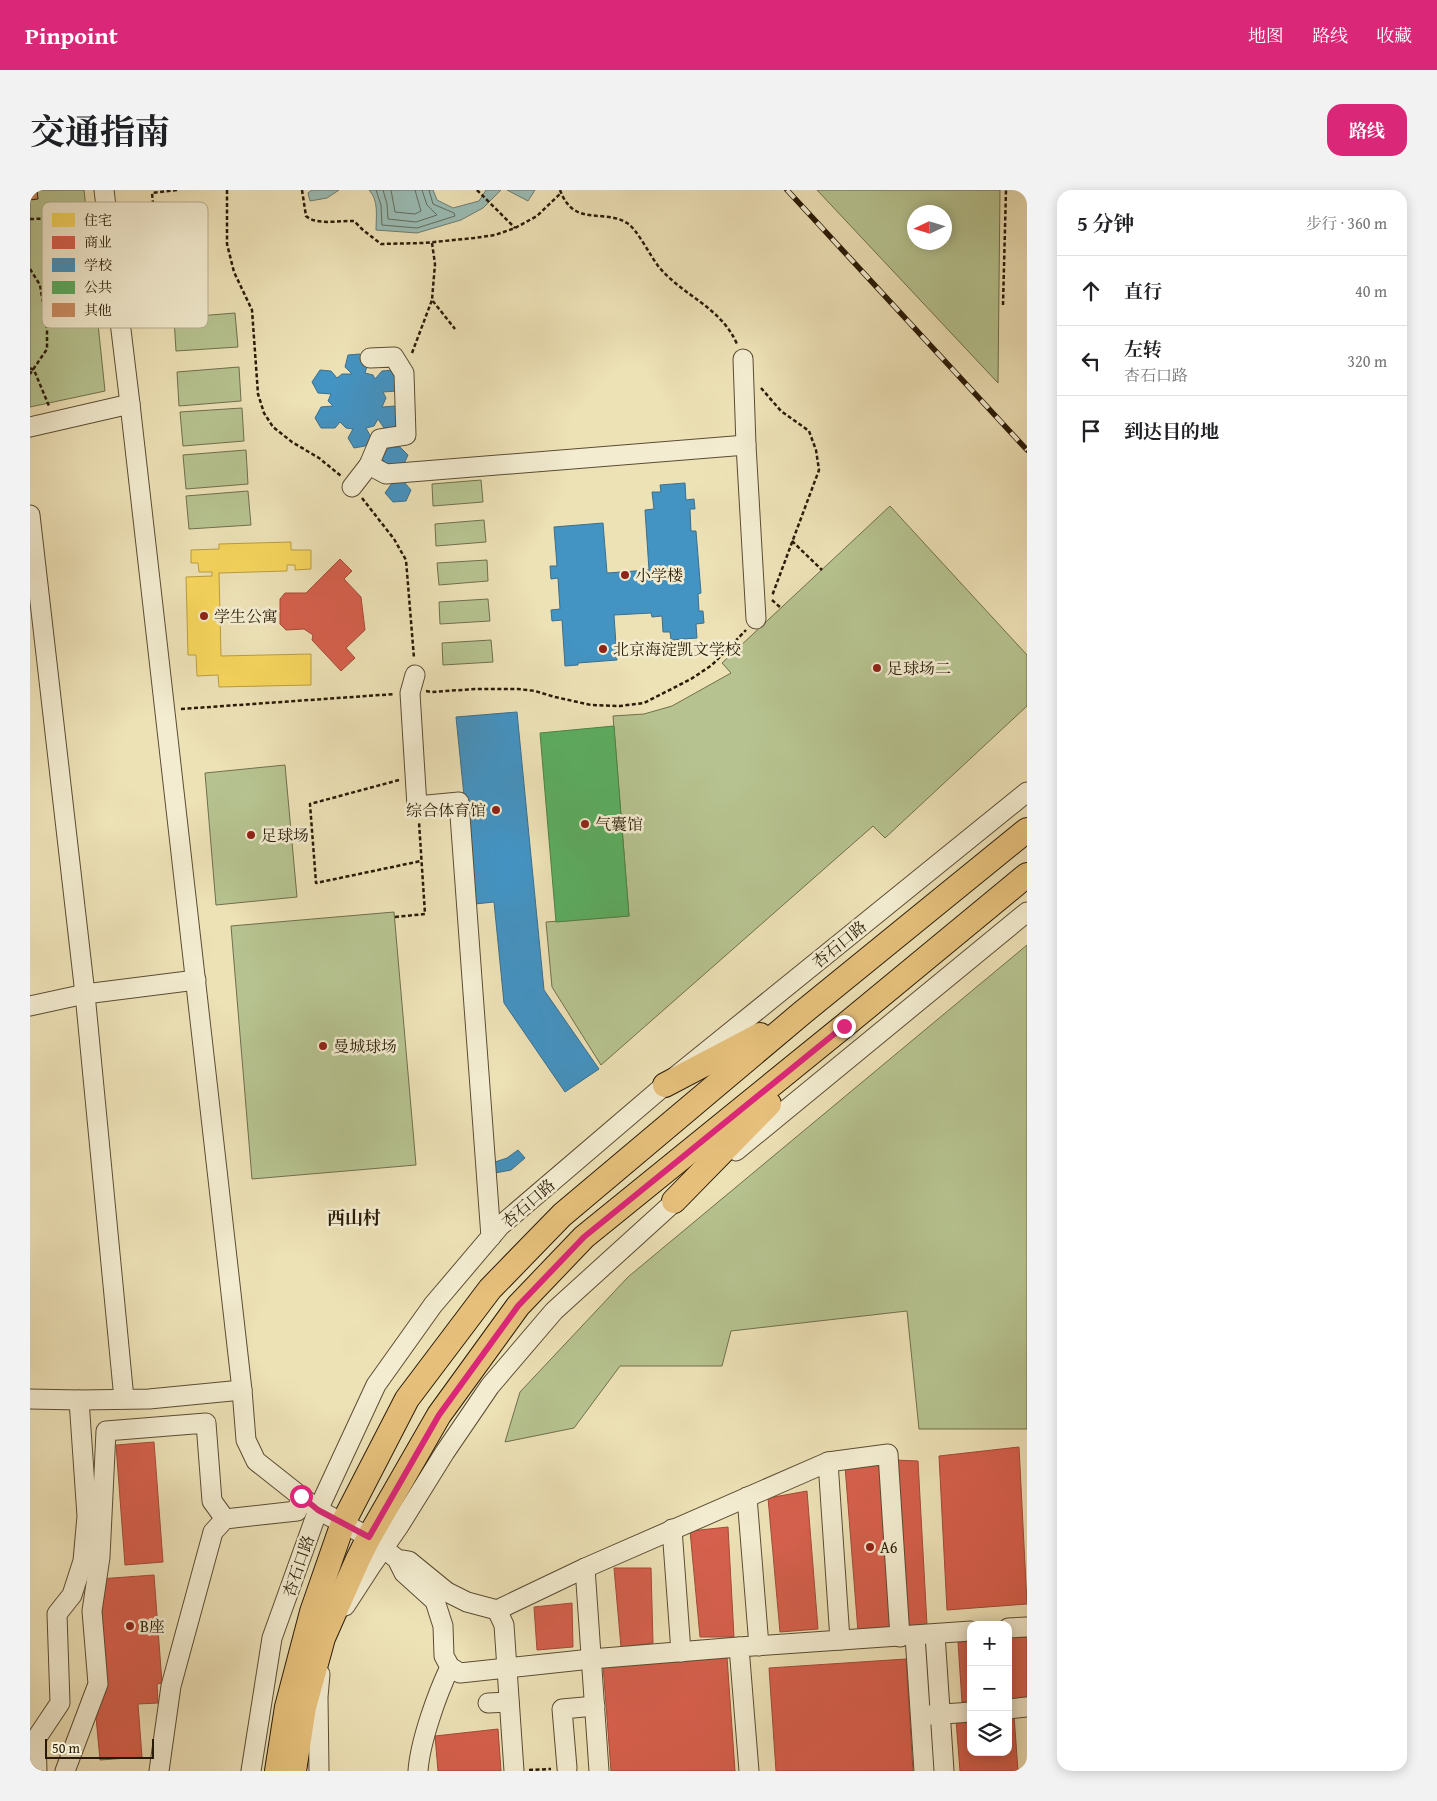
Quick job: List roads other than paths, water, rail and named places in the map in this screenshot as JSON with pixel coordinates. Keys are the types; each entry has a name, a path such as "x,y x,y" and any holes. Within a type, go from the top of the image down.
{"main road":[{"name":"杏石口路","path":"277,1771 287,1707 312,1612 343,1523 407,1399 490,1289 562,1215 802,1013 1027,830"},
{"path":"294,1771 304,1707 323,1638 383,1548 439,1415 518,1306 584,1237 1027,875"},
{"path":"665,1085 802,1013"},
{"path":"674,1201 844,1026"}],"street":[{"path":"121,328 196,980 246,1440 256,1461 318,1510 409,1562 447,1592 467,1602 497,1610 585,1568 828,1462 888,1454 908,1636 920,1715 924,1771"},
{"path":"352,486 369,465 380,439 406,435 404,373 394,357 370,358"},
{"path":"743,359 756,619"},
{"path":"30,427 130,404"},
{"path":"369,465 386,474 746,445"},
{"path":"30,516 85,994 124,1399"},
{"path":"415,675 410,693 418,806 459,802 491,1237"},
{"name":"杏石口路","path":"251,1771 272,1638 318,1510 376,1385 433,1304 500,1226 665,1085 1027,792"},
{"path":"383,1548 490,1386 554,1311 674,1201 1027,912"},
{"path":"30,1006 85,994 196,980"},
{"path":"30,1399 149,1399 242,1390"},
{"path":"37,1771 36,1738 60,1703 57,1614 72,1595 83,1560 87,1516 79,1400"},
{"path":"65,1771 98,1684 92,1611 100,1557 106,1431 206,1423 212,1500 225,1518"},
{"path":"828,1462 840,1640"},
{"path":"159,1771 171,1686 213,1532 225,1518 297,1511 301,1496"},
{"path":"747,1497 759,1646"},
{"path":"672,1530 681,1652"},
{"path":"383,1548 404,1573 436,1601 443,1626 444,1656 450,1667 460,1673 591,1659 967,1631"},
{"path":"585,1568 599,1771"},
{"path":"497,1610 504,1624 514,1771"},
{"path":"1012,1628 1027,1627"},
{"path":"935,1634 944,1771"},
{"path":"319,1771 318,1697 323,1638"},
{"path":"739,1647 749,1771"},
{"path":"418,1771 422,1748 441,1685 450,1667"},
{"path":"488,1703 509,1702"},
{"path":"567,1768 562,1709 595,1706"},
{"path":"1012,1709 1027,1707"},
{"path":"920,1715 967,1712"}],"water":[{"path":"312,190 339,190 327,198 310,201 308,193"},
{"path":"369,190 433,190 437,200 453,208 479,201 486,190 501,190 483,208 461,220 417,233 376,230 376,204"},
{"path":"507,190 535,190 528,201"}],"railway":[{"path":"787,190 1027,450"}],"place":[{"name":"小学楼","path":"625,575"},
{"name":"学生公寓","path":"204,616"},
{"name":"北京海淀凯文学校","path":"603,649"},
{"name":"足球场二","path":"877,668"},
{"name":"综合体育馆","path":"496,810"},
{"name":"气囊馆","path":"585,824"},
{"name":"足球场","path":"251,835"},
{"name":"曼城球场","path":"323,1046"},
{"name":"A6","path":"870,1547"},
{"name":"B座","path":"130,1626"}],"district":[{"name":"西山村","path":"354,1218"}]}
